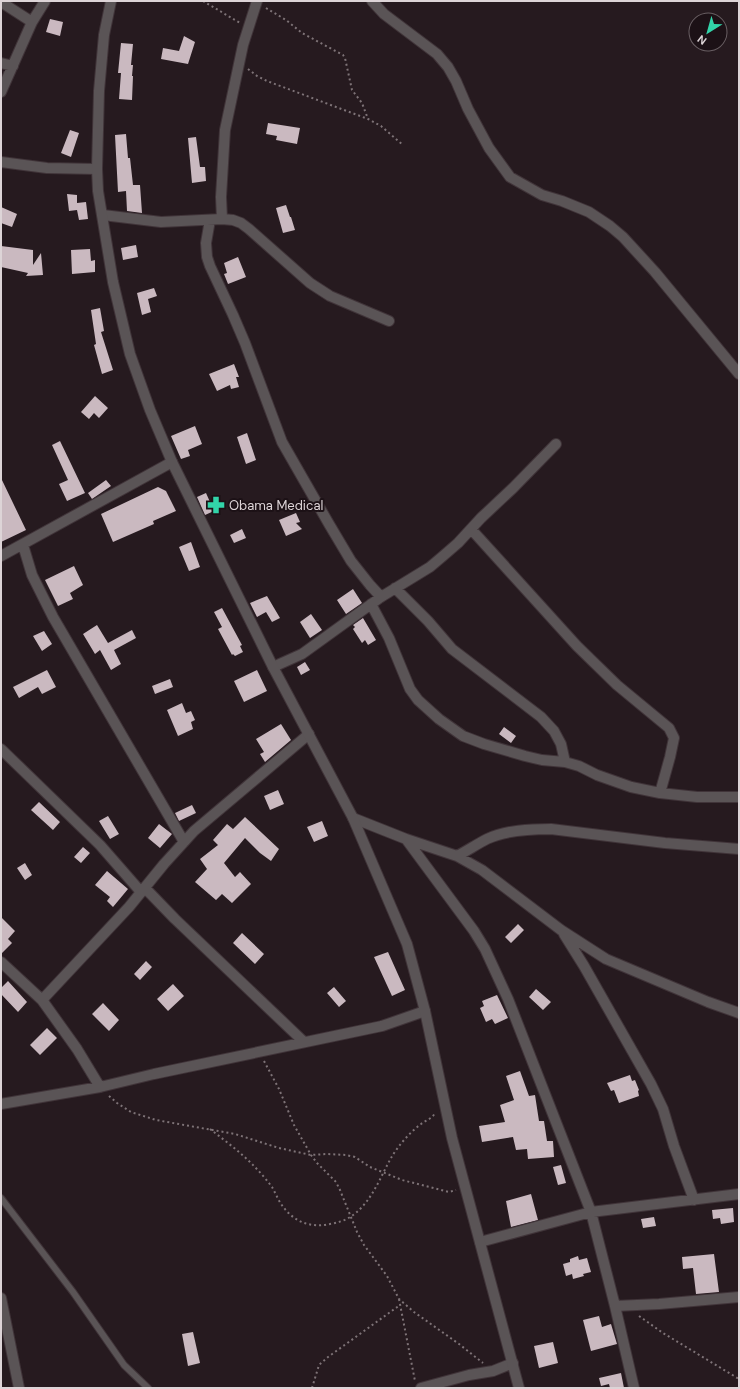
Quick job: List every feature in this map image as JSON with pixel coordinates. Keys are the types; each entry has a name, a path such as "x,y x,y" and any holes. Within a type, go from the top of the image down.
{"street":[{"path":"1,92 32,22 45,1"},
{"path":"112,1 104,35 99,91 97,169 98,191 113,282 130,354 150,410 172,462 272,667 353,818 407,944 425,1011 452,1138 519,1388"},
{"path":"372,1 384,14 436,54 448,67 489,148 510,177 542,195 589,212 619,233 655,272 739,374"},
{"path":"1,2 32,22"},
{"path":"222,219 221,197 224,130 239,63 256,2"},
{"path":"1,63 13,66"},
{"path":"1,162 47,168 97,169"},
{"path":"103,215 161,222 222,219 233,220 241,223 249,229 310,284 330,296 389,321"},
{"path":"210,220 206,243 206,257 231,309 245,343 282,442 351,561 381,597"},
{"path":"272,667 302,654 381,597 443,556 556,444"},
{"path":"1,556 172,462"},
{"path":"471,529 577,646 617,685 669,728 674,738 660,792"},
{"path":"23,545 32,575 53,617 184,842"},
{"path":"395,588 428,621 452,649 541,717 554,731 561,744 565,762"},
{"path":"371,604 389,638 410,689 418,700 439,719 462,736 484,744 542,760 565,762 579,766 597,775 630,787 697,797 739,797"},
{"path":"42,1000 80,961 194,831 309,734"},
{"path":"1,749 100,845 143,890 304,1042"},
{"path":"353,818 406,839 457,856 482,870 561,930 606,959 708,1002 739,1013"},
{"path":"457,856 488,839 508,833 551,828 665,843 739,848"},
{"path":"406,839 464,916 485,949 508,999 591,1212 634,1388"},
{"path":"561,930 584,966 651,1084 663,1109 674,1146 694,1200"},
{"path":"1,962 42,1000 78,1049 100,1086"},
{"path":"1,1104 100,1086 382,1026 425,1011"},
{"path":"480,1242 591,1212 739,1194"},
{"path":"615,1306 739,1297"},
{"path":"1,1298 18,1388"},
{"path":"422,1386 468,1375 493,1372 513,1363"}],"lane":[{"path":"1,1198 73,1292 124,1365 148,1388"}],"path":[{"path":"203,1 248,28"},
{"path":"256,2 286,20 302,33 343,55 352,90 362,103 368,119"},
{"path":"239,63 257,76 267,81 368,119 380,126 402,146"},
{"path":"260,1052 279,1089 294,1125 311,1155 336,1182 364,1245 387,1276 400,1299 414,1312 474,1355 493,1372"},
{"path":"100,1086 116,1103 131,1112 156,1120 235,1134 279,1148 311,1155 327,1154 355,1157 370,1167 402,1180 449,1192 466,1188"},
{"path":"210,1129 252,1164 271,1186 284,1208 298,1220 305,1224 314,1226 329,1224 351,1218 361,1209 369,1199 392,1156 410,1133 422,1123 433,1117 443,1098"},
{"path":"400,1299 400,1305 422,1386"},
{"path":"312,1388 319,1365 400,1305"},
{"path":"626,1306 657,1330 739,1379"}],"building":[{"path":"50,19 63,22 60,36 46,32"},
{"path":"184,36 195,42 188,64 161,59 163,48 179,51"},
{"path":"121,43 133,44 131,65 133,65 132,100 119,99 121,73 118,73"},
{"path":"268,123 300,128 297,144 276,140 277,136 266,134"},
{"path":"70,130 79,133 71,157 61,153"},
{"path":"126,134 128,158 130,158 133,185 140,185 142,213 127,211 126,191 118,192 115,135"},
{"path":"196,137 200,167 205,167 206,181 192,183 188,138"},
{"path":"67,194 77,195 77,203 86,202 88,219 79,220 77,210 69,211"},
{"path":"286,205 295,230 283,233 276,208"},
{"path":"1,207 17,214 12,227 1,223"},
{"path":"136,245 138,257 123,260 121,248"},
{"path":"1,246 33,250 33,265 41,253 43,275 26,276 28,273 1,267"},
{"path":"90,249 91,261 95,260 95,272 72,274 71,250"},
{"path":"238,257 246,277 228,284 224,274 227,273 224,263"},
{"path":"154,288 157,296 148,299 151,312 142,315 137,293"},
{"path":"100,308 104,331 101,332 113,370 102,374 94,345 96,344 91,310"},
{"path":"234,364 239,377 236,377 239,387 231,389 230,385 217,391 209,374"},
{"path":"95,396 108,408 99,418 94,413 89,419 81,412"},
{"path":"195,426 202,444 188,450 190,456 181,459 171,436"},
{"path":"247,433 256,460 246,464 237,437"},
{"path":"60,441 85,493 67,501 59,484 68,480 52,445"},
{"path":"1,478 26,530 1,542"},
{"path":"106,480 111,486 92,499 88,493"},
{"path":"158,487 166,491 176,511 153,521 154,524 113,542 101,514"},
{"path":"206,493 214,511 205,515 197,497"},
{"path":"296,513 300,522 296,523 302,529 286,536 279,520"},
{"path":"242,529 246,538 234,543 230,535"},
{"path":"191,542 200,567 189,571 179,547"},
{"path":"74,566 83,585 70,593 73,599 58,606 45,580"},
{"path":"353,589 362,603 346,614 337,600"},
{"path":"267,596 280,618 272,622 266,612 257,617 250,603"},
{"path":"222,608 242,645 240,646 243,652 235,656 233,654 232,655 218,629 222,627 214,612"},
{"path":"311,614 322,630 310,638 300,622"},
{"path":"363,618 376,640 368,645 365,640 362,643 353,629 355,627 353,625"},
{"path":"97,625 108,643 132,630 136,638 114,650 121,664 111,670 100,650 95,654 83,634"},
{"path":"44,631 52,644 42,651 33,636"},
{"path":"305,662 310,670 301,675 297,667"},
{"path":"47,670 56,687 42,694 38,687 19,698 13,687"},
{"path":"257,670 267,691 244,702 234,681"},
{"path":"170,679 173,687 155,694 152,686"},
{"path":"182,703 186,713 191,711 195,720 191,722 193,729 178,736 167,710"},
{"path":"281,724 291,740 265,762 260,754 264,752 256,739"},
{"path":"504,727 516,736 511,743 499,734"},
{"path":"278,790 284,804 270,810 264,796"},
{"path":"39,802 60,822 53,830 31,810"},
{"path":"192,805 196,813 179,821 175,813"},
{"path":"108,816 119,834 110,839 99,821"},
{"path":"245,817 279,849 271,861 260,853 245,838 224,863 235,877 240,872 251,884 232,903 222,894 216,900 195,882 207,869 200,859 218,845 213,840 227,824 233,829"},
{"path":"322,821 328,836 314,842 307,827"},
{"path":"159,824 172,834 160,848 148,838"},
{"path":"83,847 90,853 81,863 74,857"},
{"path":"25,863 32,875 25,880 17,868"},
{"path":"107,871 128,889 113,907 107,901 110,897 95,885"},
{"path":"1,917 15,931 8,939 12,943 1,954"},
{"path":"518,924 524,930 511,943 505,937"},
{"path":"242,933 264,954 255,964 233,943"},
{"path":"388,952 405,990 392,996 374,957"},
{"path":"146,961 152,967 140,980 134,974"},
{"path":"8,981 27,1002 18,1012 1,994 1,988"},
{"path":"173,984 184,996 168,1011 157,999"},
{"path":"334,987 346,1001 339,1007 327,993"},
{"path":"536,989 551,1002 543,1010 529,997"},
{"path":"497,995 508,1018 495,1024 492,1019 486,1022 480,1008 484,1006 482,1001"},
{"path":"103,1003 119,1020 109,1031 92,1014"},
{"path":"47,1028 57,1038 40,1055 30,1045"},
{"path":"520,1071 529,1096 535,1095 539,1121 544,1121 547,1141 553,1141 554,1157 528,1159 527,1149 516,1150 513,1137 482,1142 479,1126 505,1122 500,1105 514,1100 506,1076"},
{"path":"630,1075 632,1081 635,1080 639,1090 639,1096 619,1103 614,1090 611,1091 607,1083"},
{"path":"561,1165 566,1183 558,1185 553,1167"},
{"path":"531,1194 538,1220 511,1227 506,1201"},
{"path":"733,1208 734,1222 721,1224 720,1218 713,1219 712,1210"},
{"path":"654,1217 656,1226 643,1228 641,1219"},
{"path":"714,1254 719,1292 696,1294 693,1268 683,1269 682,1257"},
{"path":"578,1256 579,1260 587,1258 591,1272 573,1279 572,1274 566,1276 563,1264 570,1262 570,1259"},
{"path":"599,1316 602,1327 611,1324 617,1344 591,1351 583,1320"},
{"path":"193,1332 200,1363 188,1366 182,1334"},
{"path":"553,1342 558,1363 539,1368 534,1346"},
{"path":"621,1373 624,1388 610,1388 609,1384 601,1386 599,1378"}],"place":[{"name":"Obama Medical","path":"216,505"}]}
